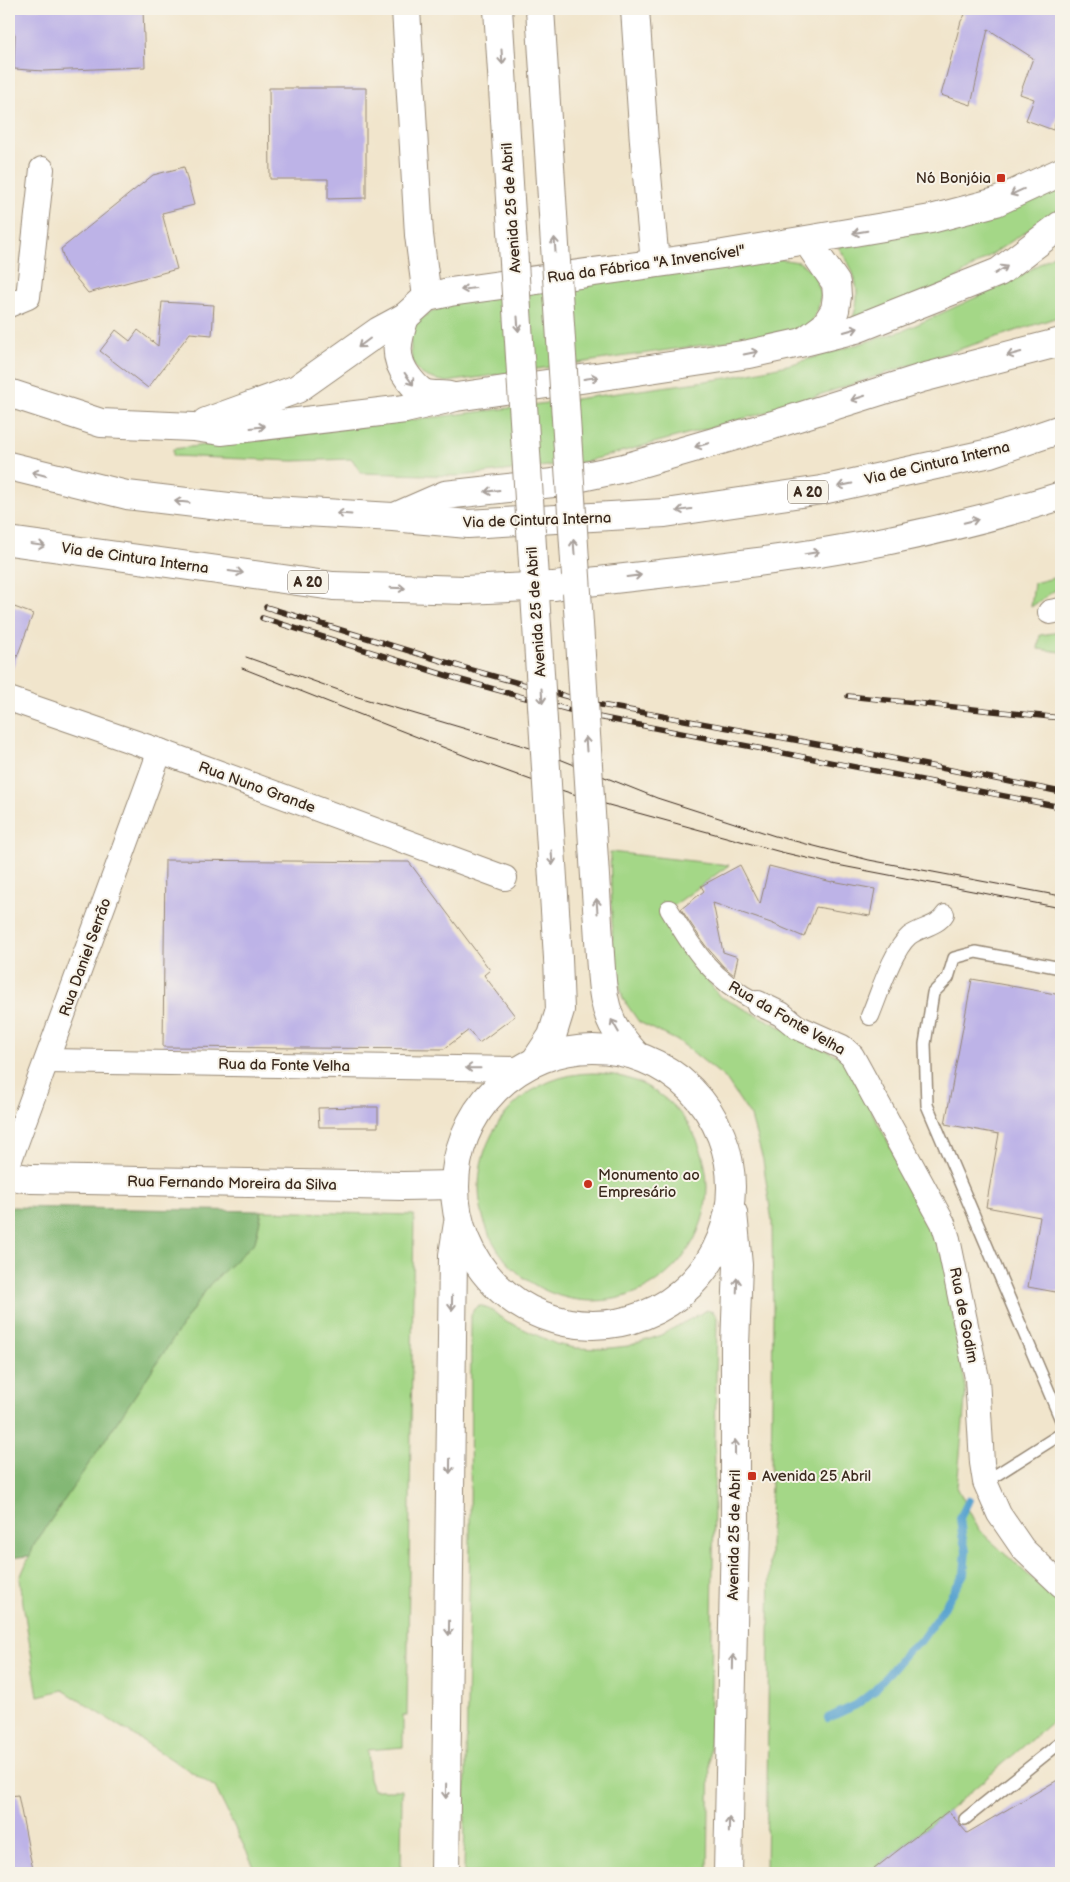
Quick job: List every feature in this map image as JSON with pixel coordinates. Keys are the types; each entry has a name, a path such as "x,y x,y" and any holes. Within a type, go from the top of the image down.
{"main road":[{"path":"193,427 297,389 379,331 405,317 427,297 420,235 406,9"},
{"name":"Avenida 25 de Abril","path":"498,9 560,1010 552,1036 529,1065"},
{"path":"540,9 602,993 608,1014 617,1031 636,1055"},
{"path":"635,9 655,263"},
{"name":"Rua da Fábrica \"A Invencível\"","path":"427,297 450,292 807,241 931,219 996,202 1059,170"},
{"path":"9,393 101,423 193,427 221,431 406,409 456,397 748,354 856,329 999,272 1061,225"},
{"path":"804,342 825,326 835,310 837,296 836,283 807,241"},
{"path":"405,317 397,339 397,351 400,365 406,376 416,387 425,393 456,397"},
{"path":"393,517 446,495 553,483 624,468 772,425 922,378 1061,342"},
{"name":"Via de Cintura Interna","path":"9,466 127,496 237,508 393,517 468,524 549,521 665,513 822,490 990,453 1061,429"},
{"name":"Via de Cintura Interna","path":"9,541 333,586 465,590 551,586 764,561 884,541 1004,513 1061,496"},
{"path":"445,1873 453,1255 458,1223 455,1185 463,1141 480,1108 504,1080 529,1065 569,1050 603,1048 636,1055 669,1071 697,1095 717,1125 729,1160 731,1197 723,1235 704,1270 676,1298 642,1317 604,1325 564,1323 527,1309 496,1286 472,1254 458,1223"},
{"name":"Rua Fernando Moreira da Silva","path":"9,1176 31,1179 394,1186 455,1185"},
{"name":"Avenida 25 de Abril","path":"728,1873 735,1346 738,1265 731,1197"}],"street":[{"path":"9,304 28,297 42,169"},
{"name":"Rua Nuno Grande","path":"9,699 160,751 505,878"},
{"name":"Rua Daniel Serrão","path":"9,1162 160,751"},
{"name":"Rua da Fonte Velha","path":"669,909 705,964 730,987 781,1014 797,1027 842,1047 856,1049"},
{"path":"870,1016 896,953 908,937 921,929 940,922 945,914"},
{"name":"Rua de Godim","path":"856,1049 948,1239 977,1378 985,1482 999,1514 1023,1549 1061,1585"},
{"name":"Rua da Fonte Velha","path":"47,1061 529,1065"}],"lane":[{"path":"1061,968 976,952 954,958 948,978 933,993 925,1044 927,1105 1061,1420"},
{"path":"985,1482 1061,1434"},
{"path":"965,1819 1061,1742"}],"green space":[{"path":"1061,179 1061,208 949,283 852,320 857,300 857,291 853,273 838,247"},
{"path":"1061,250 1061,316 764,413 584,462 459,476 361,473 352,459 293,461 173,456 173,449 510,408 727,378 792,364 905,330 1016,279"},
{"path":"778,259 799,262 814,273 821,293 818,309 811,323 793,332 447,382 425,376 414,366 412,359 410,328 429,313 459,300"},
{"path":"1061,576 1061,586 1031,607 1034,583"},
{"path":"1061,632 1061,652 1038,649 1040,635"},
{"path":"610,852 729,865 669,909 686,950 719,996 844,1059 942,1244 966,1389 957,1487 979,1530 1061,1605 1061,1714 948,1811 869,1873 766,1873 773,1313 772,1222 763,1160 751,1117 725,1078 680,1042 639,1022 623,999 613,957"},
{"path":"582,1073 604,1073 626,1078 647,1086 674,1106 694,1133 705,1165 707,1187 705,1209 694,1241 674,1268 647,1288 626,1296 604,1301 582,1301 560,1296 539,1288 512,1268 492,1241 484,1220 479,1198 479,1176 484,1154 492,1133 512,1106 539,1086 560,1078"},
{"path":"9,1207 262,1211 255,1242 210,1284 34,1545 30,1556 9,1558"},
{"path":"262,1211 414,1215 407,1716 403,1716 403,1747 367,1750 369,1779 373,1790 402,1790 401,1873 257,1873 215,1787 63,1690 38,1696 20,1578 34,1545 210,1284 255,1242"},
{"path":"478,1306 483,1306 504,1320 556,1344 575,1348 601,1349 628,1346 659,1336 707,1310 713,1312 717,1317 708,1873 464,1873 470,1544 471,1315"}],"building":[{"path":"9,9 143,9 145,67 44,71 14,69 15,34 9,33"},
{"path":"955,9 1061,9 1061,107 1053,130 1026,120 1034,99 1020,94 1033,58 988,29 971,105 941,95 961,21 965,15"},
{"path":"269,88 366,88 366,198 328,199 328,179 270,179"},
{"path":"184,167 194,205 162,213 177,269 88,293 66,266 61,249 153,175"},
{"path":"162,302 214,305 212,335 190,333 148,388 100,351 116,330 130,341 138,330 158,346"},
{"path":"9,605 33,614 11,673 9,672"},
{"path":"165,860 409,862 490,970 484,975 515,1016 479,1043 469,1030 444,1049 163,1047"},
{"path":"740,865 760,904 769,866 832,882 875,889 870,916 816,907 804,937 771,923 713,903 723,952 738,957 734,975 723,966 705,945 681,909 704,891 701,886"},
{"path":"972,979 1061,995 1061,1293 1028,1287 1040,1217 986,1207 999,1134 945,1124"},
{"path":"378,1107 378,1127 319,1127 318,1108"},
{"path":"1061,1778 1061,1873 869,1873 948,1811 967,1833"},
{"path":"18,1795 34,1873 9,1873 9,1796"}],"waterway":[{"path":"828,1718 856,1705 874,1691 909,1649 920,1642 943,1609 964,1574 966,1550 960,1518 969,1500"}],"tram line":[{"path":"246,657 358,697 537,750 657,798 775,836 869,860 1061,896"},
{"path":"242,668 473,759 605,804 781,852 837,865 1061,908"}],"railway":[{"path":"266,607 465,668 590,703 861,752 1061,792"},
{"path":"262,618 461,680 588,715 1061,807"},
{"path":"848,696 1061,718"}],"place":[{"name":"Nó Bonjóia","path":"1001,178"},
{"name":"Monumento ao Empresário","path":"588,1184"},
{"name":"Avenida 25 Abril","path":"752,1476"}]}
